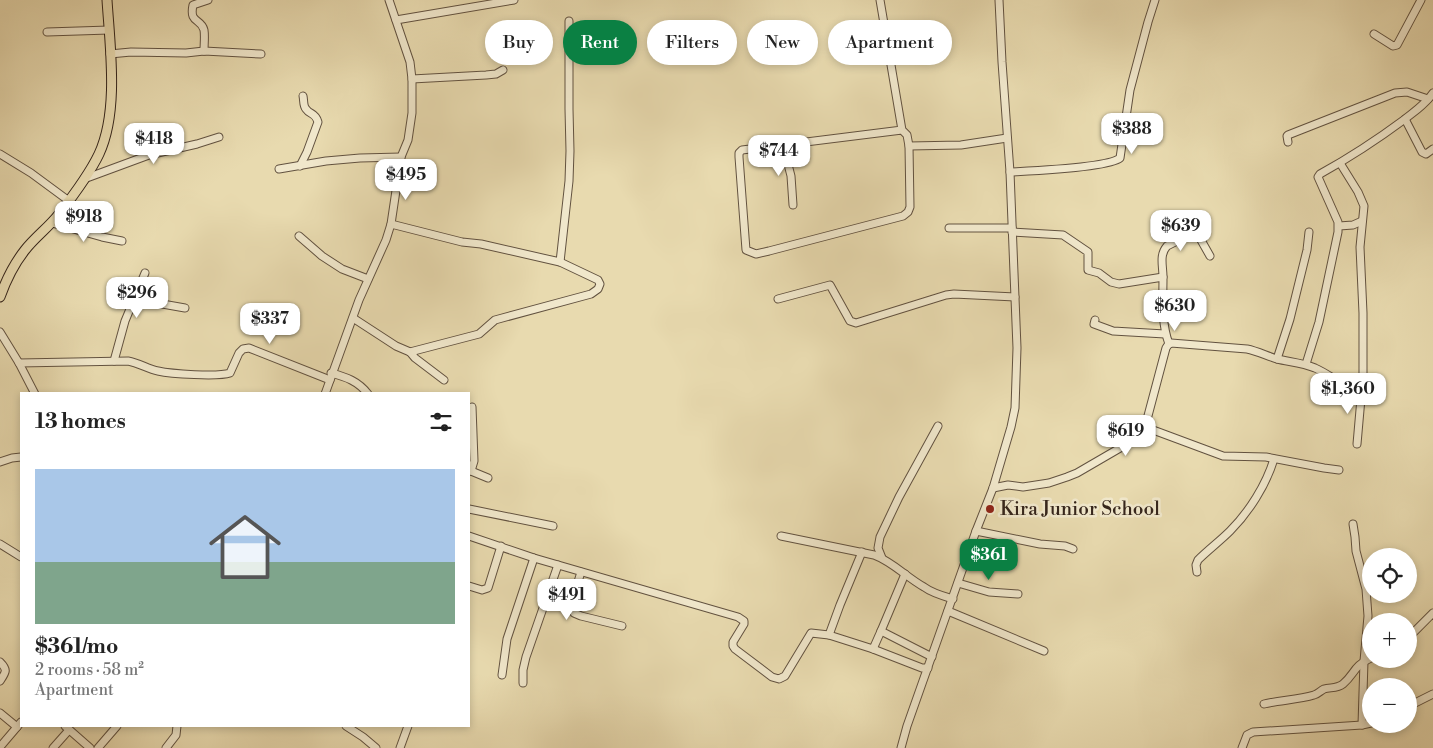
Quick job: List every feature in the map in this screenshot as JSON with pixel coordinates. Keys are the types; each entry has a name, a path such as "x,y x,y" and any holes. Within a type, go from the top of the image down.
{"main road":[{"path":"0,297 14,265 69,201 99,154 108,123 111,80 107,0"}],"street":[{"path":"204,50 203,26 193,18 191,12 193,5 208,0"},
{"path":"326,392 359,300 383,249 391,224 401,157 408,140 412,113 410,62 388,0"},
{"path":"396,20 514,0"},
{"path":"880,0 902,130 907,135 909,146 910,207 908,212 903,216 756,254 749,252 745,247 739,153 742,150 902,130"},
{"path":"901,748 976,531 993,488 1016,408 1017,348 1010,172 999,0"},
{"path":"1010,172 1094,165 1114,162 1120,158 1130,90 1155,0"},
{"path":"1374,34 1393,46 1397,46 1421,0"},
{"path":"47,32 109,30"},
{"path":"110,54 131,52 186,53 204,50 261,54"},
{"path":"560,262 569,181 569,65"},
{"path":"412,79 486,75 496,74 503,70"},
{"path":"1288,142 1288,135 1395,93 1407,92 1428,100"},
{"path":"1306,364 1319,322 1339,226 1318,177 1405,119 1422,106 1433,93"},
{"path":"300,166 318,122 315,115 304,107 303,96"},
{"path":"1405,119 1422,152 1426,154 1433,149"},
{"path":"84,180 149,155 219,137"},
{"path":"909,146 961,145 1007,138"},
{"path":"783,145 791,176 793,205"},
{"path":"0,154 69,201"},
{"path":"279,169 343,160 401,157"},
{"path":"1340,163 1358,192 1364,210 1360,247 1363,378 1357,444"},
{"path":"1339,226 1362,221"},
{"path":"52,223 122,241"},
{"path":"391,224 462,242 481,244 560,262 598,280 600,284 598,289 591,294 495,320 479,334 410,352"},
{"path":"949,228 1063,234 1072,242 1086,249 1088,252 1088,270 1099,273 1111,282 1119,284 1163,277"},
{"path":"993,488 1008,485 1023,487 1049,483 1077,473 1120,448 1145,427 1166,348 1169,344 1162,308 1162,258 1165,249 1167,246 1195,232 1199,235 1210,256"},
{"path":"1277,359 1290,319 1309,232"},
{"path":"299,236 322,256 342,269 368,279"},
{"path":"114,361 120,332 146,273"},
{"path":"778,299 830,285 850,321 856,323 946,295 1015,296"},
{"path":"134,301 185,308"},
{"path":"353,318 396,346 410,352 444,380"},
{"path":"1095,320 1094,324 1113,330 1166,334"},
{"path":"0,332 34,392"},
{"path":"1169,344 1247,349 1277,359 1306,364 1341,384 1362,387"},
{"path":"19,363 136,362 158,371 217,375 230,372 239,353 243,348 249,348 330,376 351,379 360,384 366,392"},
{"path":"472,406 474,460 470,471 488,478"},
{"path":"882,558 878,548 880,537 938,426"},
{"path":"1145,427 1223,456 1254,456 1339,470"},
{"path":"0,462 20,457"},
{"path":"1197,572 1198,560 1230,531 1250,507 1268,475 1274,459"},
{"path":"998,472 1008,485"},
{"path":"470,509 553,526"},
{"path":"1352,524 1356,536 1356,551 1366,589 1368,613"},
{"path":"976,531 1073,549"},
{"path":"470,536 534,558 742,618 744,624 733,642 735,650 776,678 780,679 785,676 811,633 829,635 873,649 922,668 928,668"},
{"path":"781,536 862,552 882,558 924,588 953,599"},
{"path":"0,544 20,556"},
{"path":"470,586 482,590 488,588 501,546"},
{"path":"829,635 862,552"},
{"path":"502,675 507,639 534,558"},
{"path":"523,683 526,657 558,565"},
{"path":"581,572 574,598 574,613 622,626"},
{"path":"873,649 904,574"},
{"path":"958,583 989,592 1018,594"},
{"path":"948,611 1044,651"},
{"path":"1417,629 1433,613"},
{"path":"881,631 932,657"},
{"path":"0,662 6,670 0,681"},
{"path":"1264,704 1317,695 1324,689 1331,689 1342,685 1355,668 1362,663"},
{"path":"1417,702 1433,694"},
{"path":"0,713 19,724 0,748"},
{"path":"1242,748 1247,735 1253,732 1362,725"},
{"path":"53,748 66,727 90,748"},
{"path":"98,748 116,727"},
{"path":"166,748 176,735 178,727"},
{"path":"348,727 376,748"},
{"path":"400,748 408,727"}],"place":[{"name":"Kira Junior School","path":"990,509"}]}
